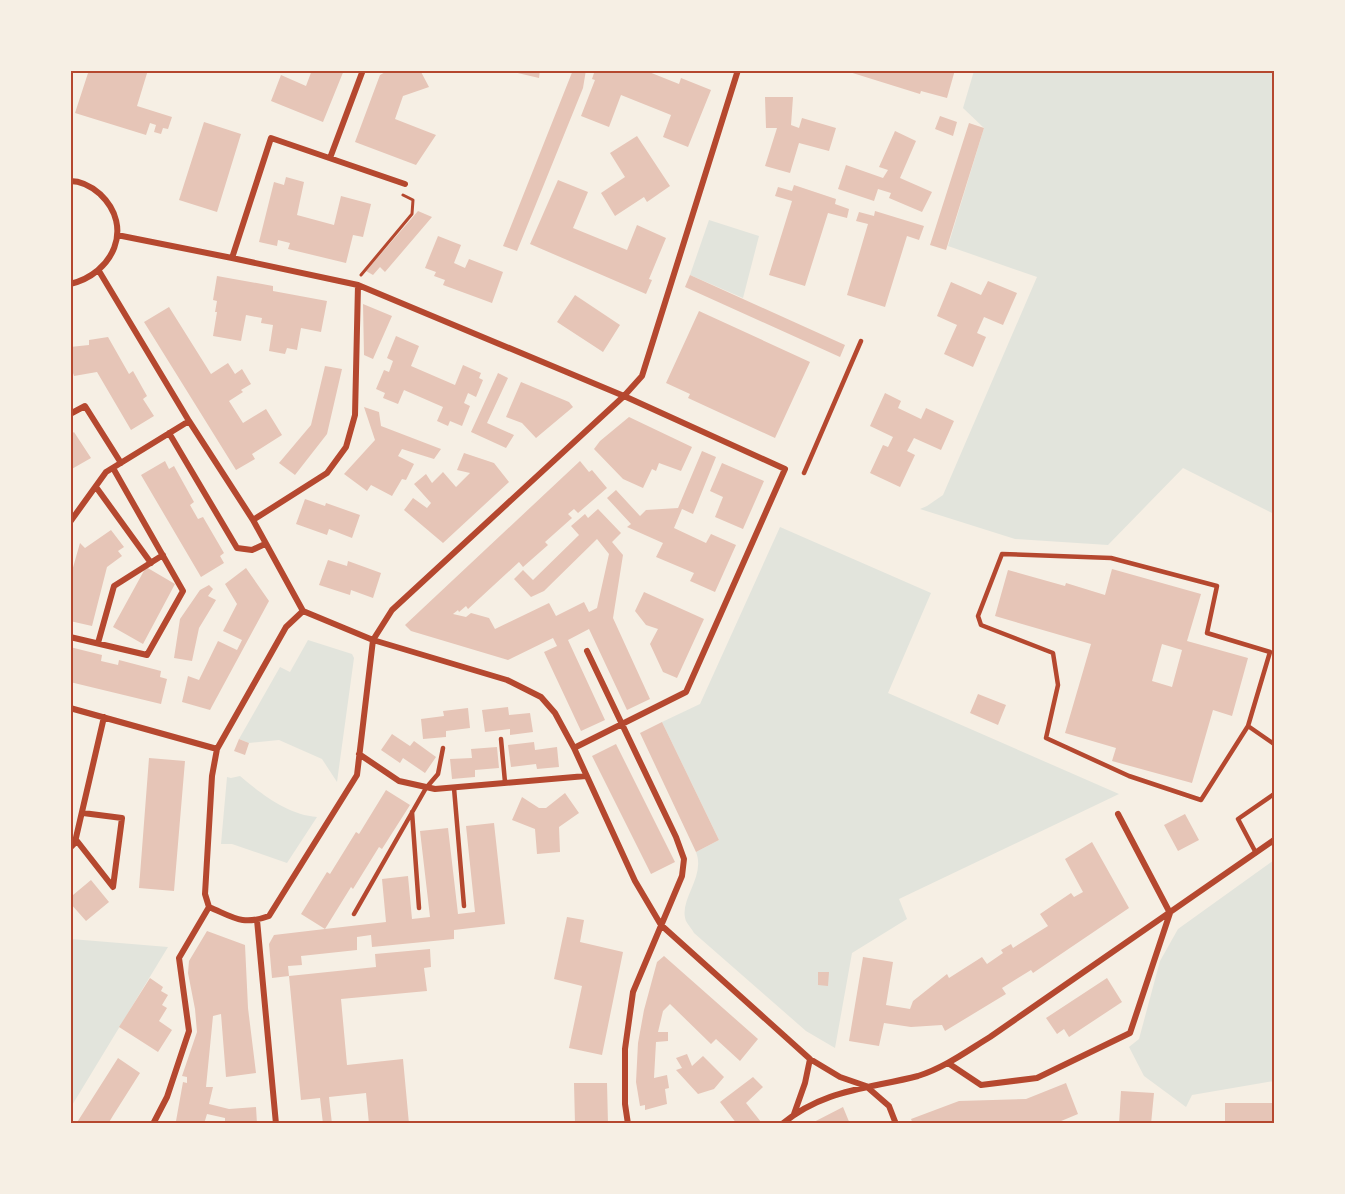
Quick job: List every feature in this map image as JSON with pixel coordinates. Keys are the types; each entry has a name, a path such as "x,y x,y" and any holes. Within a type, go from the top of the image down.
{"street":[{"path":"330,158 363,70"},
{"path":"208,907 244,921 269,916 357,776 373,640 392,610 624,396 642,376 738,70"},
{"path":"232,258 271,138 405,184"},
{"path":"70,181 93,188 107,201 115,217 117,235 111,255 99,272 85,280 70,284"},
{"path":"117,235 358,285 624,396 785,469 686,692 574,748"},
{"path":"99,272 189,421 253,520 301,608 373,640 507,680 541,697 555,713 574,748 635,880 661,925 810,1059 840,1077 866,1086 889,1106 896,1124"},
{"path":"253,520 327,473 346,447 356,415 358,285"},
{"path":"70,414 84,406 121,463"},
{"path":"70,522 106,472 189,421"},
{"path":"169,433 237,548 252,550 265,543"},
{"path":"70,637 147,656 183,591 113,468"},
{"path":"96,487 151,563"},
{"path":"98,643 114,586 163,555"},
{"path":"153,1124 167,1097 189,1031 179,958 208,907 204,894 212,776 217,749 286,627 301,608"},
{"path":"586,651 676,837 684,859 682,876 633,992 625,1049 625,1104 628,1124"},
{"path":"70,708 217,749"},
{"path":"70,848 83,813 104,717"},
{"path":"359,754 399,781 426,788 454,788 586,776"},
{"path":"74,842 113,887 122,818 83,813"},
{"path":"948,1063 981,1085 1037,1078 1130,1033 1170,913 1118,814"},
{"path":"782,1124 793,1114 829,1095 924,1074 948,1063 990,1037 1275,840"},
{"path":"257,920 276,1124"},
{"path":"793,1114 805,1083 810,1059"}],"lane":[{"path":"804,473 861,341"},
{"path":"1002,554 1111,558 1217,586 1207,633 1270,652 1248,726 1201,800 1129,776 1046,738 1058,685 1053,653 981,626 978,616 1002,554"},
{"path":"1248,726 1275,744"},
{"path":"501,739 505,783"},
{"path":"354,914 426,788 438,774 443,748"},
{"path":"454,788 464,906"},
{"path":"1256,853 1238,819 1275,794"},
{"path":"412,812 419,908"}],"path":[{"path":"358,285 361,276 412,214 413,200 402,195 405,184"}],"shaded area":[{"path":"974,71 1274,71 1274,514 1183,468 1108,545 1015,539 920,509 943,495 1037,277 948,246 984,128 963,108"},
{"path":"709,220 759,236 743,298 690,275"},
{"path":"780,527 931,593 888,693 1119,794 899,899 907,919 852,953 835,1048 806,1031 694,933 686,921 686,905 698,870 696,852 719,840 662,722 700,704"},
{"path":"308,640 352,654 354,658 337,782 322,759 279,740 249,743 239,739 280,667 290,672"},
{"path":"240,776 285,808 317,817 287,863 232,844 221,844 227,777"},
{"path":"1274,860 1274,1081 1192,1095 1186,1107 1144,1076 1129,1047 1139,1039 1160,961 1178,929"},
{"path":"70,939 168,947 71,1107"}],"building":[{"path":"89,70 148,70 137,106 172,117 168,129 163,128 161,134 154,132 156,125 150,123 146,135 75,113"},
{"path":"312,70 344,70 323,122 271,101 281,75 306,86"},
{"path":"389,70 420,70 429,87 403,96 395,119 436,135 416,165 355,142 380,75"},
{"path":"505,70 540,70 539,78"},
{"path":"573,70 586,70 583,88 517,251 503,246"},
{"path":"595,70 644,70 679,84 681,78 711,90 688,147 663,137 671,115 621,95 609,127 581,116 595,80 592,79"},
{"path":"843,70 955,70 947,98 921,91 920,94"},
{"path":"765,97 793,97 791,125 799,128 802,118 836,128 829,151 799,143 790,173 765,166 777,128 766,128"},
{"path":"940,116 957,122 953,136 935,129"},
{"path":"204,122 241,134 217,212 179,200"},
{"path":"969,123 984,128 946,250 930,245"},
{"path":"895,131 916,141 900,178 932,192 922,212 889,198 891,193 878,189 874,201 838,189 846,165 883,178 888,170 879,167"},
{"path":"637,136 670,186 647,202 644,197 615,216 601,193 625,177 610,153"},
{"path":"286,177 304,182 297,215 334,225 341,196 371,204 363,237 353,235 346,263 288,249 290,243 278,240 277,246 259,242 274,182 284,185"},
{"path":"558,180 588,192 573,228 627,250 637,225 666,238 649,279 652,280 646,294 530,244"},
{"path":"794,185 836,199 835,204 849,209 847,218 828,213 805,286 769,275 792,201 775,196 778,187 792,191"},
{"path":"418,211 432,217 385,272 380,267 373,275 366,271"},
{"path":"875,211 924,226 919,240 907,236 885,307 847,295 868,224 856,221 859,212 874,216"},
{"path":"438,236 461,245 454,263 465,268 469,259 503,272 492,303 443,285 445,280 434,276 436,272 425,268"},
{"path":"690,275 845,345 840,357 685,287"},
{"path":"217,276 273,286 273,291 327,301 321,332 301,328 297,350 287,348 285,354 269,351 273,325 261,323 262,318 246,315 241,341 213,336 217,301 213,300"},
{"path":"988,281 1017,293 1003,325 984,317 977,333 986,337 973,367 944,354 957,325 937,316 951,282 981,295"},
{"path":"575,295 620,325 603,352 557,322"},
{"path":"363,304 392,316 373,359 364,355"},
{"path":"169,307 211,374 228,363 235,374 242,369 251,384 229,401 243,423 266,409 282,435 252,454 255,459 236,470 144,322"},
{"path":"699,311 810,362 775,438 688,398 690,394 666,383"},
{"path":"396,336 419,346 411,366 455,385 463,365 481,373 479,378 483,380 476,397 468,393 464,403 470,406 462,426 450,421 448,426 437,421 443,407 404,390 398,404 383,398 385,393 376,389 384,370 389,372 393,361 387,358"},
{"path":"108,337 129,374 133,371 147,396 143,399 154,416 131,430 97,372 74,376 70,370 70,347 89,345 89,340"},
{"path":"325,366 342,369 327,434 295,475 279,463 311,425"},
{"path":"498,373 508,378 487,423 514,435 506,448 471,432"},
{"path":"521,382 569,402 573,407 536,438 522,423 506,417"},
{"path":"885,393 901,401 898,408 921,419 926,408 954,421 941,450 914,438 907,451 915,455 900,487 870,473 883,445 888,447 893,437 870,426"},
{"path":"364,407 379,412 381,426 441,449 434,459 402,449 398,456 414,464 406,480 402,479 392,496 371,485 367,491 344,474 375,440"},
{"path":"629,417 692,447 681,471 659,463 656,471 652,469 643,488 623,479 594,449 600,441"},
{"path":"74,432 91,458 70,470 70,435"},
{"path":"702,451 716,457 693,514 682,509 674,528 706,543 711,534 736,545 715,592 690,581 694,573 656,557 663,543 627,527 631,524 607,498 616,490 640,516 646,510 678,508"},
{"path":"464,453 494,463 509,482 443,543 404,510 413,498 427,508 431,503 414,484 426,474 432,483 443,472 456,487 470,473 457,470"},
{"path":"165,461 169,469 174,466 194,502 190,505 198,519 203,517 224,553 220,556 224,563 201,577 141,475"},
{"path":"580,461 589,472 592,470 607,488 578,513 574,509 568,514 572,518 545,542 548,545 523,567 519,562 468,609 466,606 453,614 466,617 471,613 489,618 495,629 549,603 556,616 584,602 589,612 597,608 609,554 597,539 544,591 531,597 514,579 523,570 533,580 579,535 571,526 585,514 588,518 598,509 621,533 612,542 623,555 613,618 650,699 627,710 589,629 568,640 605,720 581,731 544,652 557,646 553,638 508,660 411,631 405,625"},
{"path":"722,463 764,481 743,529 715,517 723,497 710,491"},
{"path":"305,499 325,506 326,503 360,515 352,538 329,529 327,535 296,524"},
{"path":"111,530 124,547 118,551 122,556 107,567 92,626 70,621 70,578 80,543 85,548"},
{"path":"328,560 347,566 348,561 381,573 373,598 351,590 350,595 319,585"},
{"path":"146,567 175,584 143,644 113,627"},
{"path":"246,568 269,601 210,710 182,702 188,676 199,680 218,641 237,650 242,640 223,631 237,604 225,584"},
{"path":"1112,569 1201,594 1187,641 1248,658 1232,716 1213,710 1192,783 1112,761 1116,748 1065,733 1091,644 995,616 1008,570 1065,586 1066,583 1105,595","holes":["1162,644 1182,650 1172,687 1152,681"]},
{"path":"209,585 213,589 208,596 216,600 199,628 192,661 174,658 180,619 200,590"},
{"path":"644,592 704,619 677,678 663,672 650,644 658,629 646,625 635,611"},
{"path":"70,647 102,655 101,661 118,665 119,660 161,671 160,677 167,679 161,704 70,682"},
{"path":"978,694 1006,705 998,725 970,713"},
{"path":"508,707 509,715 530,713 533,732 510,735 510,729 485,732 482,710"},
{"path":"468,708 470,728 446,731 446,737 423,739 421,719 444,716 443,711"},
{"path":"662,722 719,840 696,852 640,733"},
{"path":"392,734 410,746 414,741 436,757 425,773 403,758 400,763 381,750"},
{"path":"239,739 249,743 245,755 234,751"},
{"path":"534,742 535,750 557,747 559,767 537,769 536,764 511,767 508,745"},
{"path":"616,744 675,862 651,874 592,756"},
{"path":"497,747 499,768 475,770 475,777 452,779 450,759 472,758 471,749"},
{"path":"149,758 185,761 174,891 139,888"},
{"path":"386,790 410,805 382,849 379,847 353,889 351,887 325,929 301,914 327,872 330,874 356,832 359,834"},
{"path":"565,793 579,813 559,827 560,852 537,854 535,829 512,820 522,797 539,808 546,808"},
{"path":"1185,814 1199,840 1178,851 1164,825"},
{"path":"494,823 505,924 454,930 454,939 372,947 371,935 357,937 357,950 301,956 302,965 288,966 289,976 272,978 269,944 274,935 386,922 382,879 408,876 412,919 430,917 420,831 448,828 458,914 475,912 466,826"},
{"path":"1092,842 1129,908 1033,973 1031,970 1002,988 1006,994 945,1031 942,1025 911,1027 884,1023 879,1046 849,1041 863,957 893,962 886,1005 910,1009 913,1001 947,974 949,978 982,957 987,964 1003,953 1001,950 1011,944 1013,948 1048,926 1040,914 1071,893 1074,897 1083,892 1065,859"},
{"path":"91,880 109,902 86,921 70,903 70,892 73,895"},
{"path":"567,917 584,920 580,942 623,952 602,1055 569,1048 582,986 554,979"},
{"path":"207,931 245,945 248,1008 256,1073 226,1077 221,1014 213,1016 206,1087 213,1087 209,1104 229,1109 256,1107 257,1124 225,1124 225,1118 207,1114 204,1124 183,1124 176,1121 183,1082 187,1083 187,1077 182,1076 197,1032 188,973 189,961"},
{"path":"430,949 431,967 424,968 427,991 341,999 347,1065 403,1059 409,1124 369,1124 366,1093 329,1097 332,1124 323,1124 320,1098 301,1100 289,976 376,967 375,954"},
{"path":"664,956 758,1039 740,1061 716,1039 711,1044 670,1004 663,1011 658,1032 668,1032 668,1041 656,1042 654,1078 667,1075 669,1088 665,1089 667,1104 645,1110 645,1105 640,1106 636,1082 638,1043 657,962"},
{"path":"818,972 829,972 828,986 818,985"},
{"path":"150,978 163,987 161,991 168,995 162,1005 167,1008 159,1021 172,1030 158,1052 119,1027"},
{"path":"1107,978 1122,1002 1069,1037 1064,1029 1057,1034 1046,1018"},
{"path":"687,1054 692,1066 703,1056 724,1077 714,1089 698,1094 676,1070 682,1068 676,1058"},
{"path":"118,1058 140,1073 108,1124 76,1124"},
{"path":"753,1077 763,1087 746,1103 761,1122 759,1124 737,1124 720,1102"},
{"path":"574,1083 607,1083 608,1124 575,1124"},
{"path":"1066,1083 1078,1114 1054,1124 913,1124 911,1119 959,1101 1026,1099"},
{"path":"1121,1091 1154,1093 1151,1124 1119,1124"},
{"path":"1225,1103 1274,1103 1274,1124 1225,1124"},
{"path":"843,1107 850,1124 810,1124"}]}
